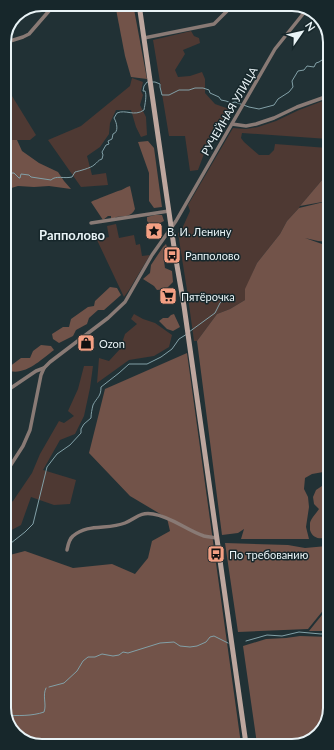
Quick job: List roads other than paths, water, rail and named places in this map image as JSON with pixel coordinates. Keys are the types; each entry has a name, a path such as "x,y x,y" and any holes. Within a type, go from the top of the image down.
{"main road":[{"path":"140,11 185,313 245,739"}],"street":[{"path":"11,41 23,38 29,34 50,11"},
{"path":"144,38 214,24 227,11"},
{"name":"РУЧЕЙНАЯ УЛИЦА","path":"11,388 36,371 44,368 59,354 108,318 125,302 152,256 172,227 276,49 304,14"},
{"path":"232,124 246,126 256,124 323,98"},
{"path":"91,223 169,211"},
{"path":"11,465 23,446 30,430 41,375 44,368"},
{"path":"67,550 72,536 81,531 91,527 109,527 120,525 140,514 145,513 162,516 204,536 216,538"}],"waterway":[{"path":"152,82 160,84 162,95 169,95 179,90 203,88 209,90 210,93 219,97 221,100 231,103 235,102 259,109 274,105 278,99 289,92 293,87 292,81 298,71 304,70 307,66 314,67 316,63 323,59"},
{"path":"11,173 14,173 19,178 21,174 51,180 55,178 72,177 75,172 92,166 102,159 102,152 106,145 109,144 108,141 112,139 113,134 117,129 114,118 117,113 137,113 144,110 146,95 145,91 143,91 144,86 147,82 149,82"},
{"path":"189,332 215,313 220,303 227,296"},
{"path":"11,543 33,524 47,467 57,454 70,445 81,433 81,429 84,424 91,418 93,405 100,395 101,387 129,364 147,364 161,357 172,349 179,339 187,334"},
{"path":"246,641 267,635 282,636 299,632 323,634"},
{"path":"49,687 64,683 77,671 83,661 88,657 95,657 102,654 113,656 119,655 123,652 128,653 160,643 174,642 180,646 197,646 214,636 228,643"},
{"path":"12,716 44,712 44,694 46,688"}],"place":[{"name":"В. И. Ленину","path":"154,231"},
{"name":"Рапполово","path":"172,255"},
{"name":"Пятёрочка","path":"168,296"},
{"name":"Ozon","path":"86,343"},
{"name":"По требованию","path":"216,554"}],"district":[{"name":"Рапполово","path":"72,235"}]}
